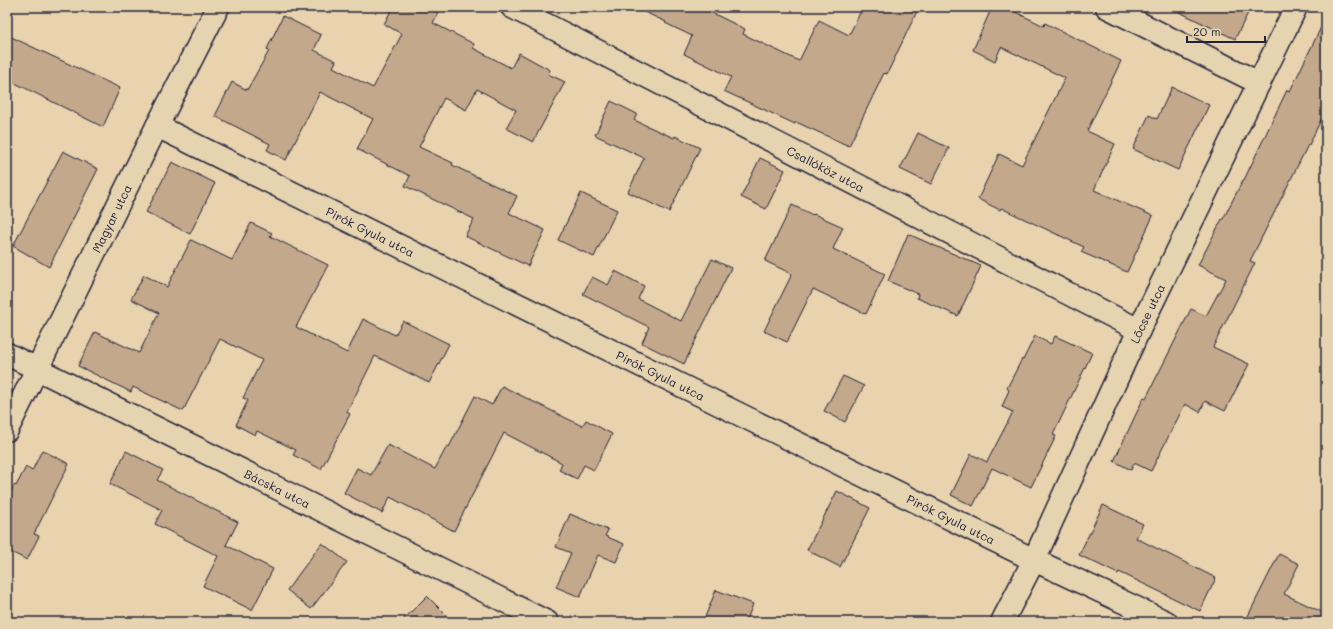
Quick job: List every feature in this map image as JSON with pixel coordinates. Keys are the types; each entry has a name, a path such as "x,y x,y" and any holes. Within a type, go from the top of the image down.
{"street":[{"name":"Magyar utca","path":"7,430 157,126 218,7"},
{"name":"Csallóköz utca","path":"512,7 1139,330"},
{"path":"1107,7 1259,83"},
{"name":"Lőcse utca","path":"1002,622 1034,560 1139,330 1296,7"},
{"name":"Pirók Gyula utca","path":"157,126 1160,621"},
{"name":"Bácska utca","path":"7,354 547,622"}],"building":[{"path":"393,7 427,7 438,13 433,23 474,44 473,48 511,68 519,53 550,70 548,74 565,82 533,142 506,128 516,110 477,89 466,110 444,98 419,147 453,163 452,165 517,196 509,213 545,230 528,266 465,236 474,219 405,186 410,176 357,149 373,119 320,92 286,160 267,150 270,144 215,116 232,82 247,90 269,51 267,49 283,16 321,35 314,50 336,61 333,67 373,88 402,34 384,24"},
{"path":"634,7 700,7 745,29 743,34 799,61 819,20 849,35 863,7 919,7 887,74 884,73 849,146 796,122 795,124 724,91 731,77 684,54 692,36"},
{"path":"992,7 1005,7 1044,26 1045,23 1121,61 1087,131 1115,144 1094,190 1153,216 1127,272 1081,252 1084,247 1001,208 1000,210 978,199 999,154 1022,165 1065,78 1001,47 995,61 973,50"},
{"path":"1169,7 1251,7 1235,39"},
{"path":"1326,17 1326,109 1250,261 1255,263 1213,347 1249,364 1225,411 1205,401 1200,412 1185,404 1151,471 1134,463 1131,470 1114,461 1144,397 1146,398 1191,309 1206,316 1226,279 1198,265 1244,180 1287,90 1290,91"},
{"path":"7,35 120,88 103,127 7,79"},
{"path":"1172,87 1209,105 1178,170 1133,149 1149,115 1157,119"},
{"path":"611,101 637,114 634,120 674,138 675,136 700,148 669,212 628,192 644,158 595,135"},
{"path":"918,133 949,148 931,184 900,169"},
{"path":"63,151 98,169 49,267 13,246"},
{"path":"760,158 785,170 766,209 741,197"},
{"path":"172,162 215,183 190,234 146,212"},
{"path":"581,193 617,210 594,257 558,240"},
{"path":"792,205 843,227 833,249 885,274 866,314 813,289 787,342 764,331 792,274 765,261"},
{"path":"251,223 272,233 270,236 328,265 296,327 347,353 363,319 395,335 403,321 449,344 429,383 375,356 347,412 350,414 321,469 293,455 296,450 257,431 255,435 236,425 248,400 243,398 262,360 220,339 183,411 133,387 131,392 78,366 95,332 139,353 159,313 131,299 144,275 167,287 191,240 232,260"},
{"path":"908,234 981,266 958,316 917,298 918,294 888,281"},
{"path":"712,259 731,268 684,364 642,343 649,327 583,294 592,277 608,285 615,271 644,286 638,299 681,321"},
{"path":"1035,336 1051,344 1055,336 1092,353 1053,435 1056,436 1031,487 992,468 973,506 951,495 971,454 987,462 1013,412 1002,407 1009,390 1007,388"},
{"path":"843,376 864,386 845,422 824,411"},
{"path":"502,386 582,426 586,420 612,434 594,470 584,465 577,479 559,470 562,463 504,433 454,531 390,497 382,513 344,493 357,468 371,475 388,445 435,469 447,446 449,447 475,396 492,405"},
{"path":"42,450 69,464 34,534 39,536 27,560 7,550 7,499 26,467 32,471"},
{"path":"126,451 163,470 157,480 238,522 226,545 273,569 252,610 203,586 218,556 155,524 162,510 110,484"},
{"path":"837,491 870,508 840,567 807,550"},
{"path":"1103,505 1143,524 1136,538 1216,578 1200,611 1119,572 1118,574 1079,555"},
{"path":"570,514 608,530 605,536 624,544 616,562 598,555 580,597 556,587 571,553 556,547"},
{"path":"322,543 347,562 311,609 287,590"},
{"path":"1279,554 1299,564 1284,594 1326,614 1326,622 1245,622"},
{"path":"716,590 753,604 746,622 703,622"},
{"path":"427,596 453,622 401,622"}]}
